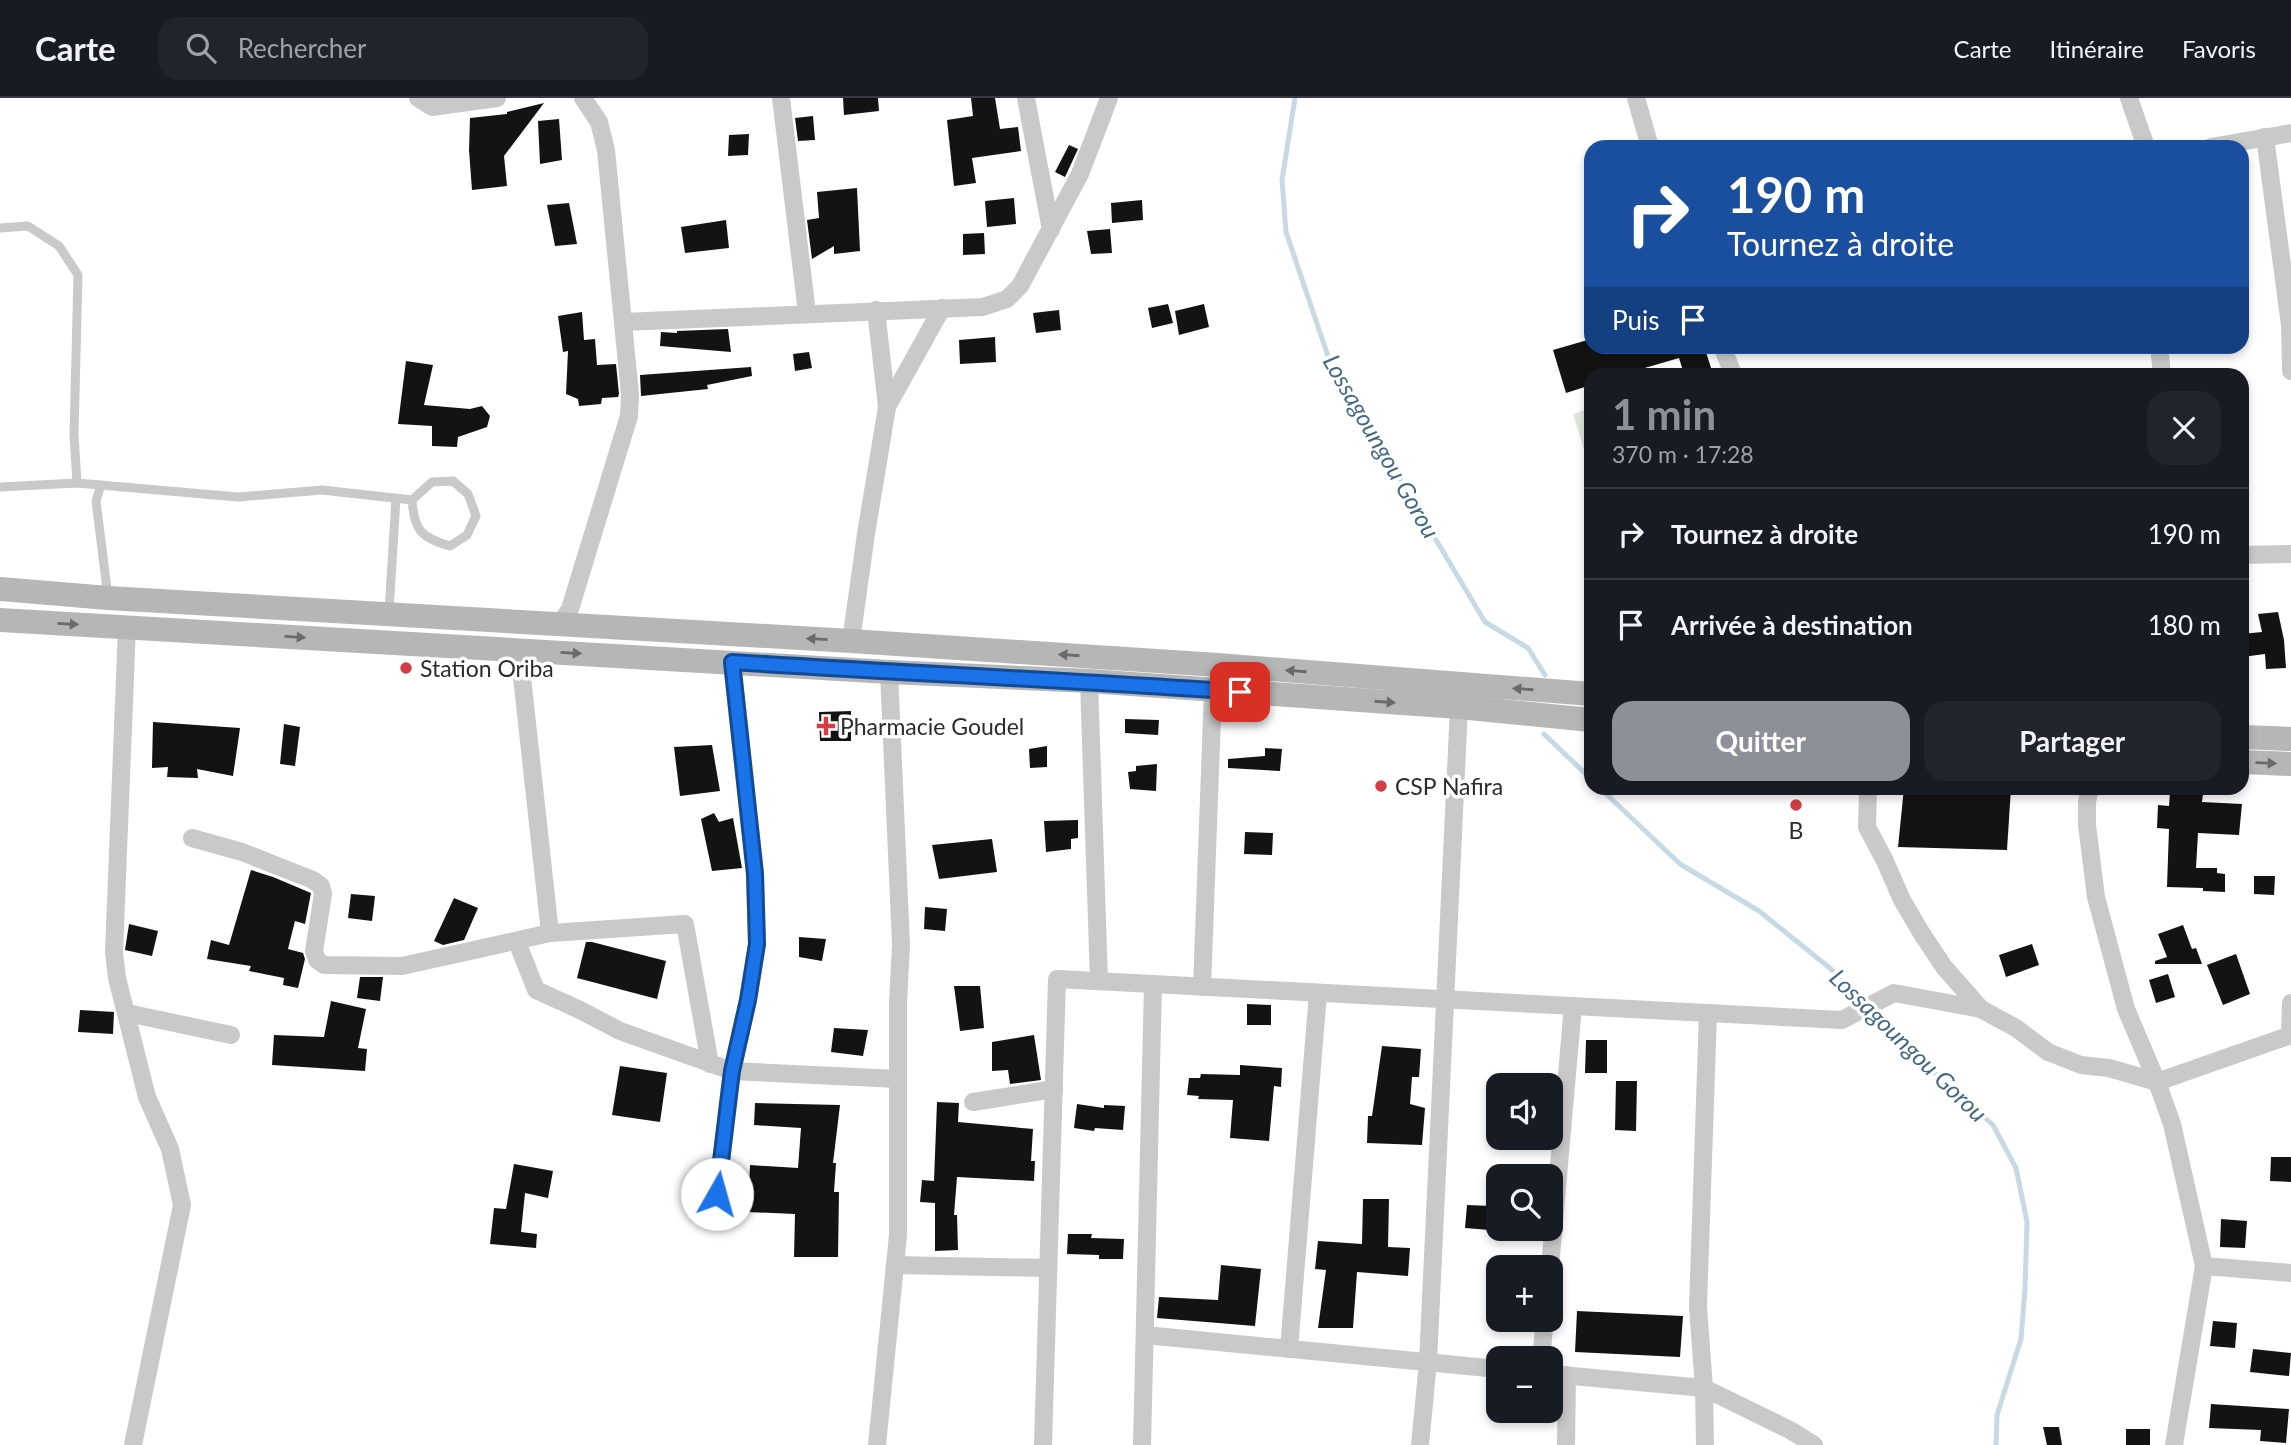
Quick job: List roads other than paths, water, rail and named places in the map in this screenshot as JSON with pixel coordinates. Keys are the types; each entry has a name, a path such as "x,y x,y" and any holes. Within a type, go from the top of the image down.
{"main road":[{"path":"0,589 108,598 1204,664 1584,693"},
{"path":"0,620 889,672 1089,681 1459,707 1584,719"},
{"path":"2249,737 2291,739"},
{"path":"2249,762 2291,764"}],"street":[{"path":"418,98 432,107 497,98"},
{"path":"560,624 570,609 629,416 630,394 606,150 599,122 583,98"},
{"path":"781,98 807,313"},
{"path":"1026,98 1051,230"},
{"path":"623,322 983,307 1007,299 1020,286 1080,174 1110,98"},
{"path":"1636,98 1648,140"},
{"path":"2129,98 2144,140"},
{"path":"2249,140 2291,133"},
{"path":"2265,137 2290,325 2291,371"},
{"path":"887,407 942,308"},
{"path":"851,641 887,407 876,310"},
{"path":"2249,555 2291,554"},
{"path":"127,627 114,922 117,978 147,1097 170,1149 182,1205 133,1445"},
{"path":"519,650 550,933"},
{"path":"714,1219 732,1071 757,944 757,910 732,662"},
{"path":"877,1445 898,1235 900,889 889,672"},
{"path":"1089,681 1099,981"},
{"path":"1202,987 1213,690"},
{"path":"1420,1445 1428,1362 1459,707"},
{"path":"1868,795 1867,827 1902,900 1944,967 1981,1009"},
{"path":"2088,795 2087,825 2096,897 2126,1009 2172,1124 2187,1183 2193,1227 2204,1266 2174,1445"},
{"path":"192,838 242,852 313,880 321,886 323,894 314,951 317,960 324,965 402,966 550,933 685,924 710,1065"},
{"path":"517,942 536,990 621,1031 710,1065 732,1071 898,1079"},
{"path":"1043,1445 1057,979 1842,1020 1894,993 1981,1009 2016,1028 2036,1045 2060,1058 2157,1082 2290,1035 2291,1003"},
{"path":"1142,1445 1153,984"},
{"path":"1289,1349 1318,993"},
{"path":"1551,1255 1573,1006"},
{"path":"127,1013 231,1035"},
{"path":"1705,1445 1698,1307 1708,1013"},
{"path":"973,1101 1054,1089"},
{"path":"895,1265 1048,1268"},
{"path":"2204,1266 2291,1273"},
{"path":"1145,1335 1486,1368"},
{"path":"1563,1374 1704,1388 1790,1430 1814,1445"},
{"path":"1563,1415 1566,1445"}],"lane":[{"path":"0,228 28,226 59,246 78,275 74,435 77,482"},
{"path":"0,487 77,482 238,497 322,490 412,500 432,482 453,481 468,494 477,516 467,535 450,546 428,540 414,520 412,500"},
{"path":"101,485 96,501 108,598"},
{"path":"388,614 396,498"}],"waterway":[{"name":"Lossagoungou Gorou","path":"1295,98 1282,180 1286,232 1330,362 1485,622 1528,648 1545,675"},
{"name":"Lossagoungou Gorou","path":"1544,734 1584,772"},
{"name":"Lossagoungou Gorou","path":"1607,795 1680,864 1759,911 1831,969 1865,1010 1993,1125 2016,1168 2027,1222 2021,1339 1997,1415 1996,1445"}],"place":[{"name":"Station Oriba","path":"406,668"},
{"name":"Pharmacie Goudel","path":"826,726"},
{"name":"CSP Nafira","path":"1381,786"},
{"name":"B","path":"1796,805"}]}
